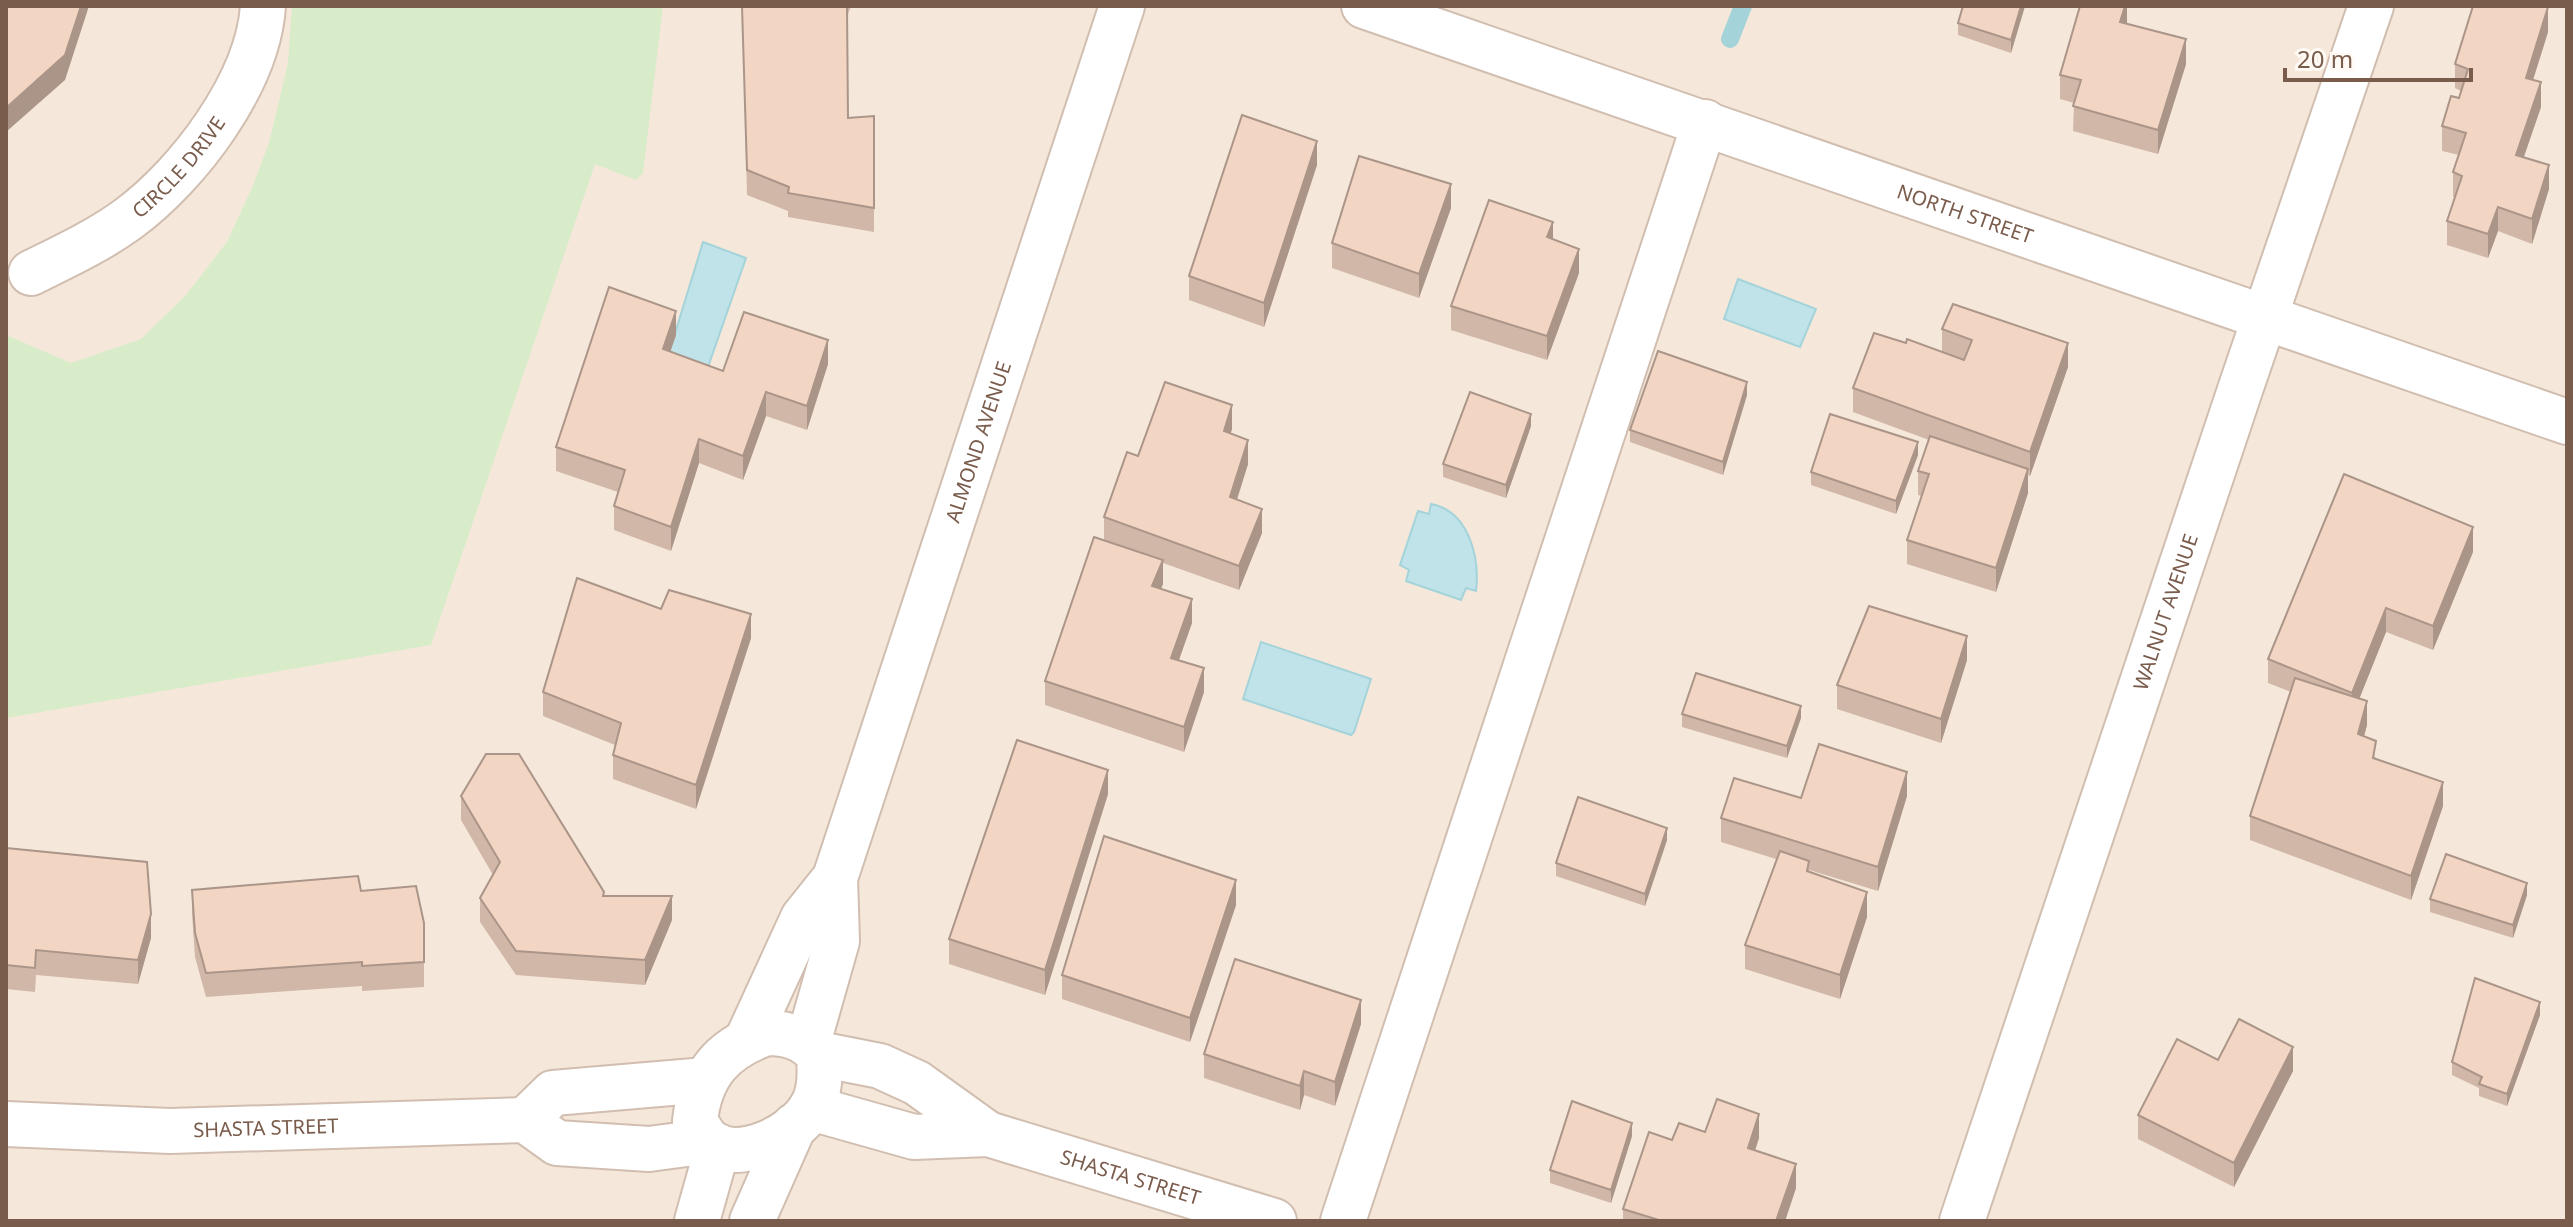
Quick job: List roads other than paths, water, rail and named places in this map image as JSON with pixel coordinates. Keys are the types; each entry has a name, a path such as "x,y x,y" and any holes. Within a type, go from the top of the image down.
{"street":[{"name":"CIRCLE DRIVE","path":"31,273 127,220 175,179 236,92 252,56 262,24 263,6"},
{"name":"ALMOND AVENUE","path":"813,1048 837,941 835,878 1122,6"},
{"name":"NORTH STREET","path":"1364,6 2567,422"},
{"name":"WALNUT AVENUE","path":"1962,1221 2371,6"},
{"path":"1343,1221 1705,122"},
{"name":"ALMOND AVENUE","path":"747,1040 803,918 835,878"},
{"path":"830,967 848,1026 880,1066"},
{"path":"714,1143 695,1121 699,1096 706,1080 731,1049 767,1033 785,1033 813,1048 820,1078 752,1221"},
{"name":"SHASTA STREET","path":"813,1048 880,1066 917,1083 988,1134 1274,1221"},
{"path":"706,1080 553,1093 525,1120 557,1143 649,1149 714,1143 743,1151 761,1147 802,1117"},
{"name":"SHASTA STREET","path":"802,1117 914,1137 988,1134"},
{"name":"SHASTA STREET","path":"6,1124 170,1131 525,1120"},
{"path":"697,1221 714,1143"}],"water":[{"path":"703,242 746,258 708,367 669,353"},
{"path":"1738,279 1816,309 1800,347 1724,319"},
{"path":"1431,504 1455,516 1474,551 1476,591 1466,588 1461,600 1406,581 1409,570 1400,565 1418,511 1429,514"},
{"path":"1261,642 1371,679 1351,735 1243,699"}],"waterway":[{"path":"1730,39 1743,6"}]}
